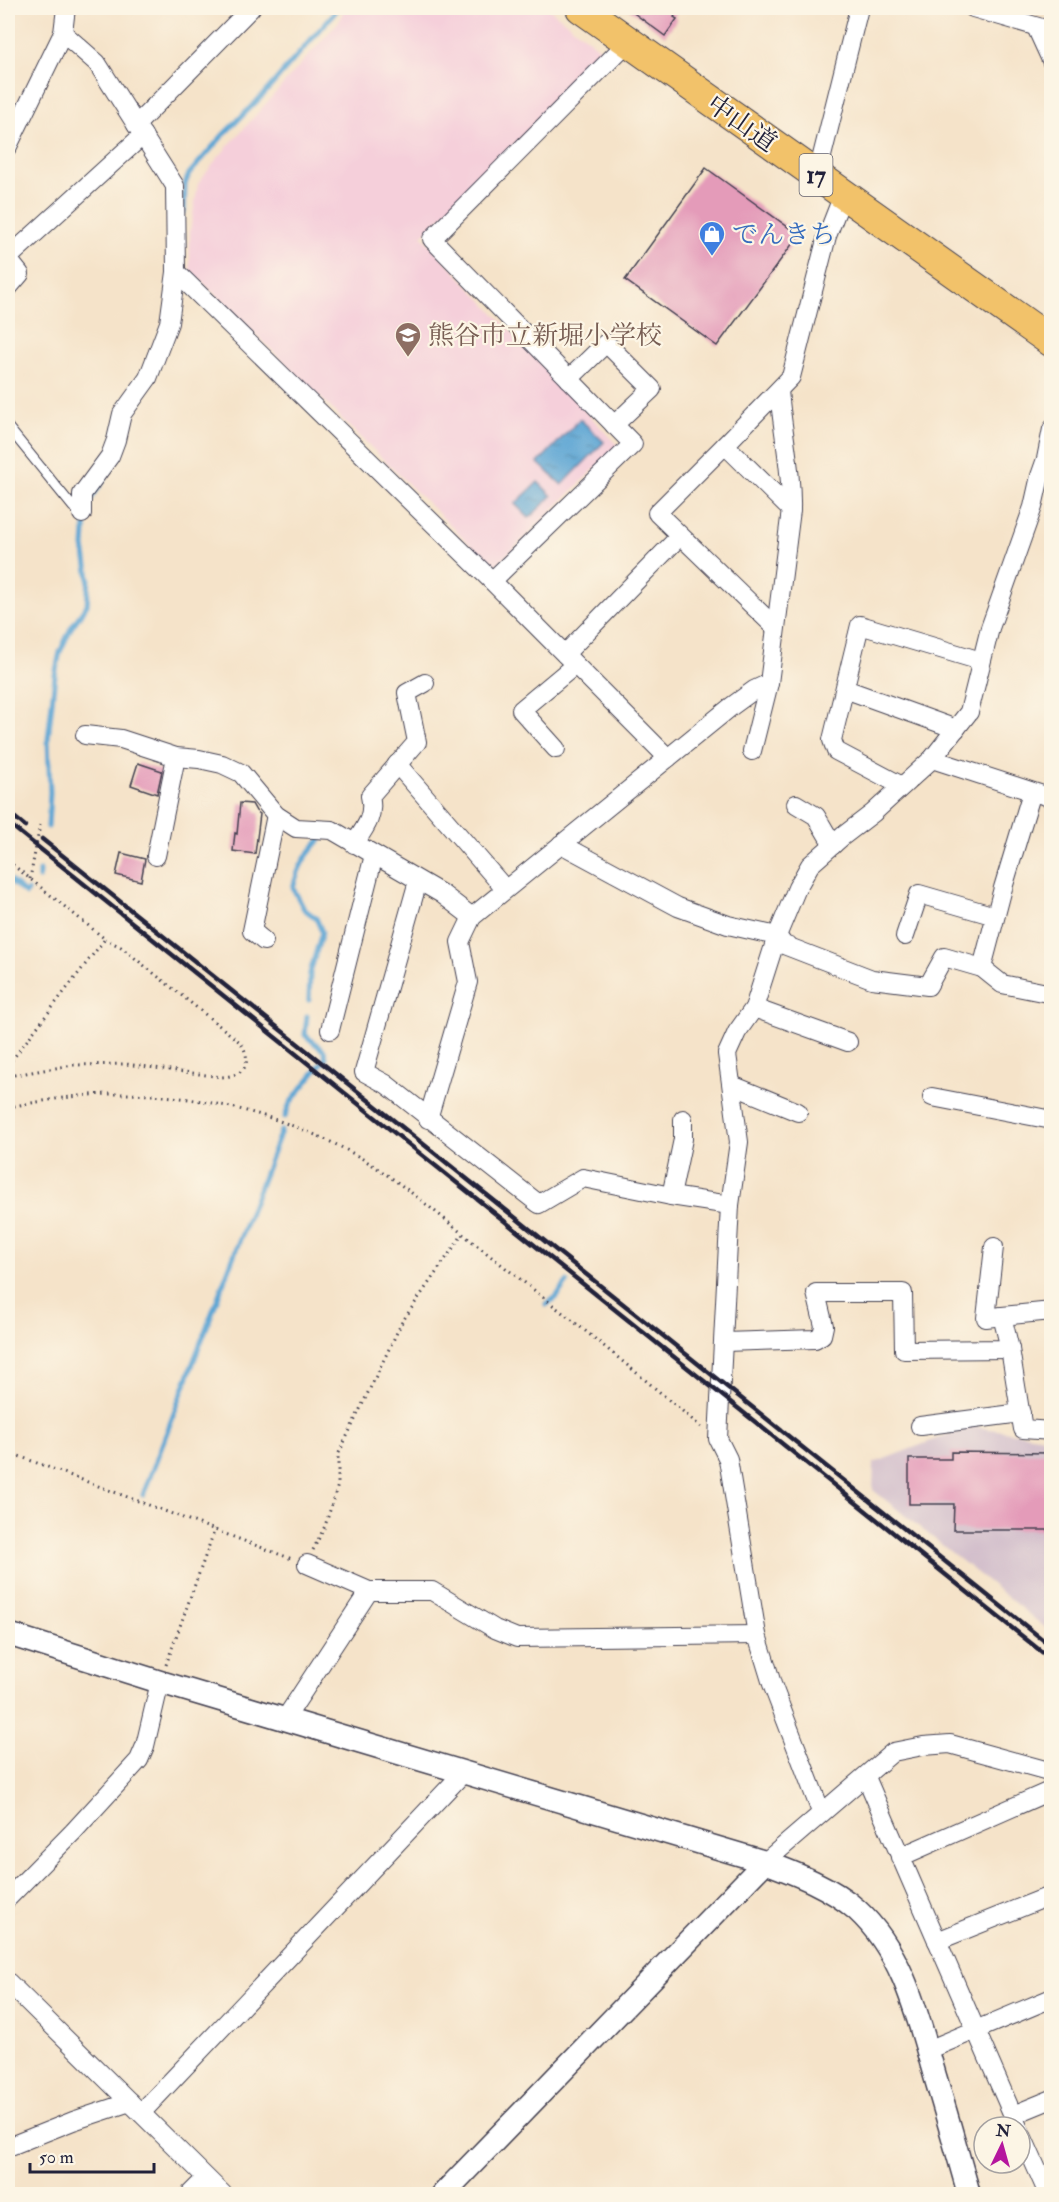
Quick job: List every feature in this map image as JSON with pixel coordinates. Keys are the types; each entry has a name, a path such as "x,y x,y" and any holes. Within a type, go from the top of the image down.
{"highway":[{"name":"中山道","path":"580,8 1052,342"}],"street":[{"path":"8,146 63,33 66,8"},
{"path":"8,288 20,274 8,259 140,130 251,8"},
{"path":"817,176 860,8"},
{"path":"973,8 1044,29 1052,62"},
{"path":"63,33 97,63 175,186 176,273 169,323 148,378 126,406 110,456 82,494 82,514"},
{"path":"492,581 633,444 432,239 628,42"},
{"path":"775,627 679,537 657,513 791,377 827,236 843,195"},
{"path":"176,273 492,581 668,758"},
{"path":"569,379 606,343 614,350 652,389 614,425"},
{"path":"752,751 769,683 791,510 792,486 782,428 779,390"},
{"path":"821,1812 772,1684 758,1635 728,1459 718,1439 730,1205 740,1142 727,1054 737,1032 754,1008 777,936 797,888 810,865 873,813 932,759 969,712 981,661 1000,598 1033,507 1040,476 1048,465 1052,429"},
{"path":"725,445 791,510"},
{"path":"555,749 521,710 679,537"},
{"path":"902,786 836,751 832,740 860,625 981,661"},
{"path":"354,844 369,822 373,806 370,796 417,742 407,693 425,683"},
{"path":"428,1119 468,982 460,942 472,917 732,706 754,690 769,683"},
{"path":"844,689 956,729"},
{"path":"85,735 121,739 176,757 222,764 241,773 276,814 296,828 332,830 442,894 472,917"},
{"path":"156,856 176,757"},
{"path":"932,759 1052,798"},
{"path":"398,764 505,890"},
{"path":"982,968 1032,792"},
{"path":"796,804 816,816 833,845"},
{"path":"264,941 252,931 276,814"},
{"path":"561,844 678,907 728,925 777,936 784,945 872,979 928,986 944,957 982,968 1002,984 1052,994"},
{"path":"330,1030 374,855"},
{"path":"418,881 363,1072 386,1084 539,1204 583,1178 671,1196 730,1205"},
{"path":"905,936 919,894 995,916"},
{"path":"754,1008 848,1042"},
{"path":"732,1085 798,1112"},
{"path":"932,1097 1052,1120"},
{"path":"671,1196 683,1139 683,1119"},
{"path":"994,1247 986,1318 1052,1311"},
{"path":"724,1342 814,1339 822,1335 824,1326 816,1293 903,1293 904,1350 1010,1349"},
{"path":"1002,1316 1010,1349 1023,1429 1052,1431"},
{"path":"920,1426 1021,1413"},
{"path":"307,1564 369,1591 432,1591 495,1629 517,1638 758,1635"},
{"path":"285,1719 369,1591"},
{"path":"8,1634 160,1682 765,1862 825,1888 856,1910 881,1936 904,1978 928,2050 969,2194"},
{"path":"8,1898 73,1833 139,1760 145,1746 160,1682"},
{"path":"443,2194 765,1862 893,1752 950,1744 1052,1772"},
{"path":"8,2147 73,2121 135,2108 464,1772"},
{"path":"866,1777 1013,2115"},
{"path":"900,1857 1052,1790"},
{"path":"937,1941 1052,1895"},
{"path":"8,1982 223,2194"},
{"path":"928,2050 1052,1998"},
{"path":"1030,2115 1052,2099"},
{"path":"1032,2158 1048,2194"},
{"path":"190,2194 206,2178"}],"lane":[{"path":"8,427 73,507 82,514"}],"path":[{"path":"30,879 40,825"},
{"path":"8,861 241,1043 247,1052 247,1063 243,1071 235,1076 221,1077 126,1064 73,1065 8,1076"},
{"path":"8,1065 105,939"},
{"path":"8,1107 62,1097 115,1094 165,1095 240,1110 279,1121 328,1142 370,1164 414,1195 718,1439"},
{"path":"8,1452 307,1564 325,1526 338,1485 338,1455 343,1444 402,1322 462,1234"},
{"path":"160,1682 215,1529"}],"shaded area":[{"name":"熊谷市立新堀小学校","path":"344,8 548,8 606,53 422,236 618,446 494,568 190,270 190,231 198,184 215,161 340,20"},
{"path":"970,1426 1051,1438 1051,1632 873,1490 874,1463"}],"water":[{"path":"580,419 604,442 562,485 538,463"},
{"path":"538,482 552,496 529,518 515,504"}],"building":[{"path":"627,8 680,8 674,17 677,19 665,36"},
{"name":"でんきち","path":"706,168 799,235 717,346 625,280"},
{"path":"138,763 162,771 157,794 131,785"},
{"path":"240,803 252,804 260,814 255,854 233,851"},
{"path":"121,853 145,859 141,881 116,875"},
{"path":"951,1452 1052,1453 1052,1530 953,1530 954,1504 909,1504 909,1459 951,1459"}],"waterway":[{"path":"184,212 185,184 189,174 224,134 263,95 336,11 336,8"},
{"path":"88,504 107,474"},
{"path":"48,827 50,793 48,739 55,675 60,652 71,628 87,605 89,578 84,547 86,516"},
{"path":"309,1000 310,973 322,932 316,918 304,909 293,888 303,861 321,839"},
{"path":"39,871 39,878"},
{"path":"8,879 26,894 28,891"},
{"path":"285,1117 290,1103 326,1058 324,1051 305,1035 307,1016"},
{"path":"143,1495 281,1131"},
{"path":"546,1305 556,1297 567,1282"}],"railway":[{"path":"8,812 25,826"},
{"path":"8,823 1052,1660"},
{"path":"42,839 1052,1647"}],"place":[{"name":"でんきち","path":"712,257"},
{"name":"熊谷市立新堀小学校","path":"408,358"}]}
